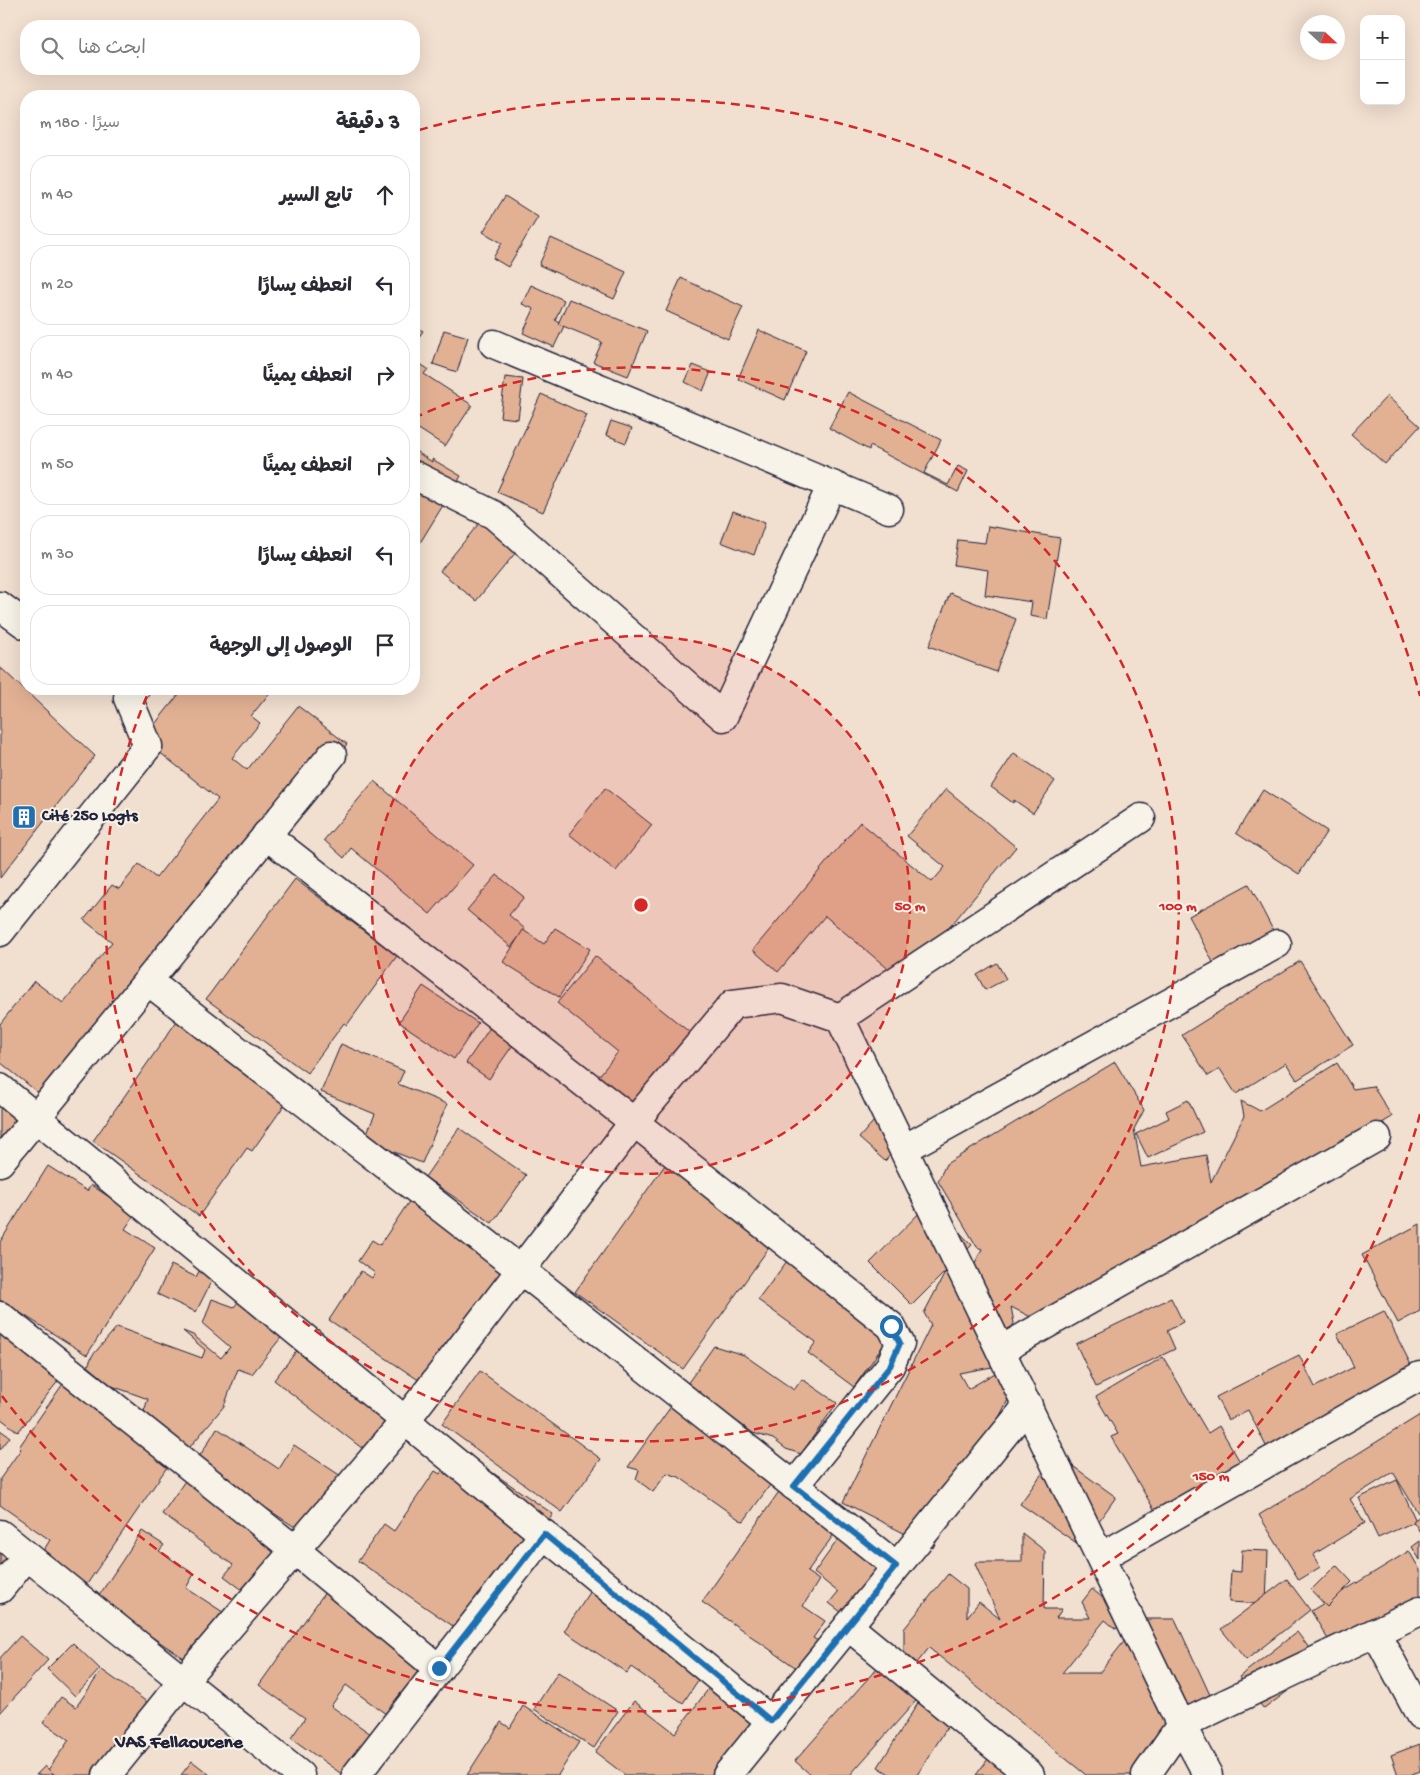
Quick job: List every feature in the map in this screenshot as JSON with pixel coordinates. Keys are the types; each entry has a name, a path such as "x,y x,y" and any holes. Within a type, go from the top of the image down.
{"street":[{"path":"494,344 889,509"},
{"path":"420,478 494,515 722,717 832,485"},
{"path":"0,606 20,620"},
{"path":"0,932 148,746 128,695"},
{"path":"0,1162 332,755"},
{"path":"840,1018 1141,818"},
{"path":"266,835 634,1122 891,1326 900,1343 890,1366 794,1486"},
{"path":"904,1149 1277,944"},
{"path":"148,981 521,1270 896,1566"},
{"path":"107,1775 183,1681 406,1420 634,1122 734,1004 782,998 840,1018 1181,1725 1208,1775"},
{"path":"0,1088 771,1721"},
{"path":"1001,1350 1377,1137"},
{"path":"0,1316 439,1668"},
{"path":"1101,1557 1420,1376"},
{"path":"727,1775 1028,1405"},
{"path":"0,1534 300,1775"},
{"path":"356,1775 544,1534"},
{"path":"0,1589 28,1556"},
{"path":"1146,1775 1181,1725 1420,1612"},
{"path":"848,1626 1030,1775"},
{"path":"1376,1633 1420,1715"}],"building":[{"path":"505,196 538,217 508,267 493,258 502,243 483,232"},
{"path":"551,238 626,272 614,299 539,265"},
{"path":"681,278 743,307 728,339 666,311"},
{"path":"531,285 564,300 555,320 565,324 554,347 523,333 534,309 522,304"},
{"path":"569,299 647,331 628,376 593,362 602,342 558,324"},
{"path":"444,330 468,337 457,372 433,364"},
{"path":"759,330 806,351 785,400 738,379"},
{"path":"420,364 428,369 424,374 472,405 445,446 420,430"},
{"path":"693,365 711,372 703,391 685,382"},
{"path":"505,377 523,379 518,419 500,417"},
{"path":"848,392 941,440 924,473 948,485 958,466 968,471 958,492 870,446 869,450 829,428"},
{"path":"541,394 587,415 543,512 497,492"},
{"path":"1387,396 1420,426 1385,464 1351,434"},
{"path":"611,421 632,428 626,443 606,435"},
{"path":"420,454 461,476 420,543"},
{"path":"733,511 765,523 754,555 721,542"},
{"path":"485,516 521,546 476,601 440,571"},
{"path":"988,526 1060,538 1047,619 1030,616 1032,602 985,595 988,570 954,565 958,540 985,543"},
{"path":"950,593 1016,619 996,672 929,646"},
{"name":"Cité 250 Logts","path":"0,667 20,686 20,695 30,695 95,756 0,878"},
{"path":"178,695 268,695 251,716 260,723 232,758 247,770 298,706 347,744 56,1107 0,1062 0,1024 34,981 63,1003 112,942 84,920 112,885 119,889 139,864 156,878 218,799 143,739"},
{"path":"1014,753 1055,781 1033,813 1014,800 1013,803 991,787"},
{"path":"374,781 473,865 430,914 351,848 344,858 324,840"},
{"path":"605,788 652,825 616,871 569,834"},
{"path":"946,789 1016,847 904,982 825,916 778,972 753,950 860,822 932,882 945,867 907,836"},
{"path":"1263,790 1327,831 1299,874 1236,833"},
{"path":"497,875 524,897 509,915 525,929 511,947 467,910"},
{"path":"295,879 397,956 347,1025 344,1023 307,1073 206,999"},
{"path":"1249,884 1275,934 1215,966 1189,916"},
{"path":"555,928 590,949 559,997 503,962 523,930 544,944"},
{"path":"595,956 693,1035 635,1107 598,1077 618,1052 557,1003"},
{"path":"1300,961 1353,1045 1297,1080 1286,1063 1236,1094 1220,1069 1208,1076 1182,1035"},
{"path":"997,963 1006,979 985,990 977,975"},
{"path":"423,986 478,1023 454,1059 399,1022"},
{"path":"184,1011 295,1090 252,1151 247,1148 199,1216 93,1141"},
{"path":"491,1026 515,1042 489,1079 466,1063"},
{"path":"341,1044 404,1071 398,1084 447,1104 422,1163 364,1140 375,1114 321,1092"},
{"path":"1115,1062 1144,1110 1134,1129 1141,1167 1206,1155 1211,1182 1244,1116 1241,1101 1260,1111 1337,1063 1353,1089 1373,1086 1392,1117 1047,1325 1011,1307 1014,1323 992,1367 959,1373 968,1389 1012,1363 1020,1376 933,1548 843,1502 931,1325 924,1313 946,1271 966,1281 982,1249 977,1247 938,1181 946,1164"},
{"path":"0,1096 35,1125 0,1166"},
{"path":"1188,1100 1203,1132 1148,1158 1136,1134 1169,1118 1166,1111"},
{"path":"880,1114 906,1137 885,1161 859,1138"},
{"path":"459,1128 526,1175 492,1223 425,1177"},
{"path":"665,1165 773,1242 683,1369 575,1292"},
{"path":"48,1166 87,1191 91,1185 135,1214 125,1229 155,1248 87,1355 0,1300 0,1242"},
{"path":"410,1200 514,1269 429,1387 329,1320 361,1271 372,1278 375,1273 358,1261 372,1240 380,1245"},
{"path":"930,1202 972,1245 912,1305 870,1263"},
{"path":"1420,1224 1420,1311 1398,1323 1362,1255"},
{"path":"787,1261 890,1336 854,1387 808,1353 816,1342 758,1300"},
{"path":"203,1264 217,1270 196,1312 157,1294 171,1265 196,1277"},
{"path":"243,1296 291,1325 252,1374 238,1369 224,1406 185,1453 142,1417 148,1399 112,1386 88,1366 92,1356 117,1327 202,1358 205,1350 183,1331 193,1335 221,1358 230,1347 203,1324 212,1299 234,1307"},
{"path":"1171,1298 1183,1322 1167,1331 1175,1349 1096,1387 1076,1344"},
{"path":"1384,1311 1415,1373 1267,1448 1248,1410 1228,1420 1216,1397 1299,1355 1315,1387 1354,1367 1337,1334"},
{"path":"0,1318 66,1371 18,1432 0,1418"},
{"path":"306,1339 404,1416 372,1456 274,1380"},
{"path":"714,1346 744,1355 794,1390 802,1379 837,1403 801,1454 786,1449 773,1439 753,1433 739,1423 722,1447 755,1457 778,1474 744,1521 679,1477 667,1473 653,1492 636,1479 639,1470 628,1467"},
{"path":"1163,1357 1208,1433 1219,1426 1242,1465 1158,1516 1111,1437 1118,1434 1096,1397"},
{"path":"480,1371 601,1459 562,1512 442,1424"},
{"path":"67,1378 176,1454 85,1587 40,1556 50,1540 0,1505 0,1479 21,1449 19,1447"},
{"path":"1420,1415 1420,1512 1418,1513 1393,1472 1350,1499 1365,1523 1313,1555 1320,1567 1299,1580 1259,1515"},
{"path":"217,1428 279,1469 294,1445 347,1480 310,1537 196,1462"},
{"path":"0,1430 10,1437 0,1450"},
{"path":"458,1449 553,1514 469,1637 358,1561 384,1524 394,1531 435,1471 440,1474"},
{"path":"1056,1454 1116,1497 1081,1546 1020,1504"},
{"path":"187,1478 292,1554 257,1601 224,1576 233,1565 162,1514"},
{"path":"1397,1480 1416,1521 1378,1538 1359,1498"},
{"path":"785,1483 842,1523 807,1572 819,1580 803,1606 825,1621 813,1638 825,1645 805,1674 702,1602"},
{"path":"1420,1516 1420,1532 1413,1521"},
{"path":"142,1531 164,1545 159,1551 194,1574 186,1588 232,1618 199,1668 96,1600"},
{"path":"1022,1533 1045,1551 1044,1609 1062,1609 1056,1618 1090,1618 1082,1602 1092,1589 1119,1611 1139,1601 1116,1629 1105,1620 1062,1673 1099,1673 1142,1619 1175,1619 1216,1708 1162,1775 1086,1775 929,1648 917,1663 904,1652 904,1629 948,1574 967,1589 967,1617 979,1602 1000,1619 975,1564 976,1562 1022,1562"},
{"path":"842,1534 889,1569 845,1615 829,1603 838,1592 814,1573"},
{"path":"1420,1541 1420,1560 1412,1547"},
{"path":"0,1548 13,1559 0,1574"},
{"path":"1242,1550 1268,1551 1266,1604 1229,1602 1231,1571 1241,1572"},
{"path":"1409,1551 1420,1570 1420,1612 1341,1661 1311,1611"},
{"path":"1336,1565 1352,1582 1327,1607 1311,1590"},
{"path":"1287,1579 1310,1610 1246,1660 1221,1629"},
{"path":"595,1585 710,1662 683,1703 631,1667 627,1673 564,1631"},
{"path":"328,1588 436,1666 397,1722 346,1685 331,1706 378,1739 343,1775 291,1738 305,1718 259,1685"},
{"path":"1297,1632 1322,1665 1264,1709 1239,1677"},
{"path":"20,1636 48,1660 0,1713 0,1658"},
{"path":"73,1643 100,1669 75,1696 47,1669"},
{"path":"892,1651 930,1685 850,1775 811,1775 795,1761"},
{"path":"102,1670 147,1702 96,1775 55,1775 48,1770 69,1740 43,1722 61,1697 76,1707"},
{"path":"558,1672 618,1711 594,1748 534,1709"},
{"path":"719,1675 771,1716 725,1775 625,1775 595,1752 634,1701 675,1733"},
{"path":"923,1695 955,1715 917,1775 891,1775 878,1767"},
{"path":"523,1706 579,1742 558,1775 467,1775 501,1722 510,1728"},
{"path":"1000,1743 1018,1775 976,1775"},
{"path":"1420,1744 1420,1771 1410,1775 1398,1775 1391,1755"},
{"path":"192,1761 210,1775 181,1775"},
{"path":"45,1766 54,1775 36,1775"}],"place":[{"name":"Cité 250 Logts","path":"24,817"}],"district":[{"name":"VAS Fellaoucene","path":"179,1743"}],"route":[{"path":"439,1668 544,1534 771,1721 896,1566 794,1486 890,1366 900,1343 891,1326"}]}
